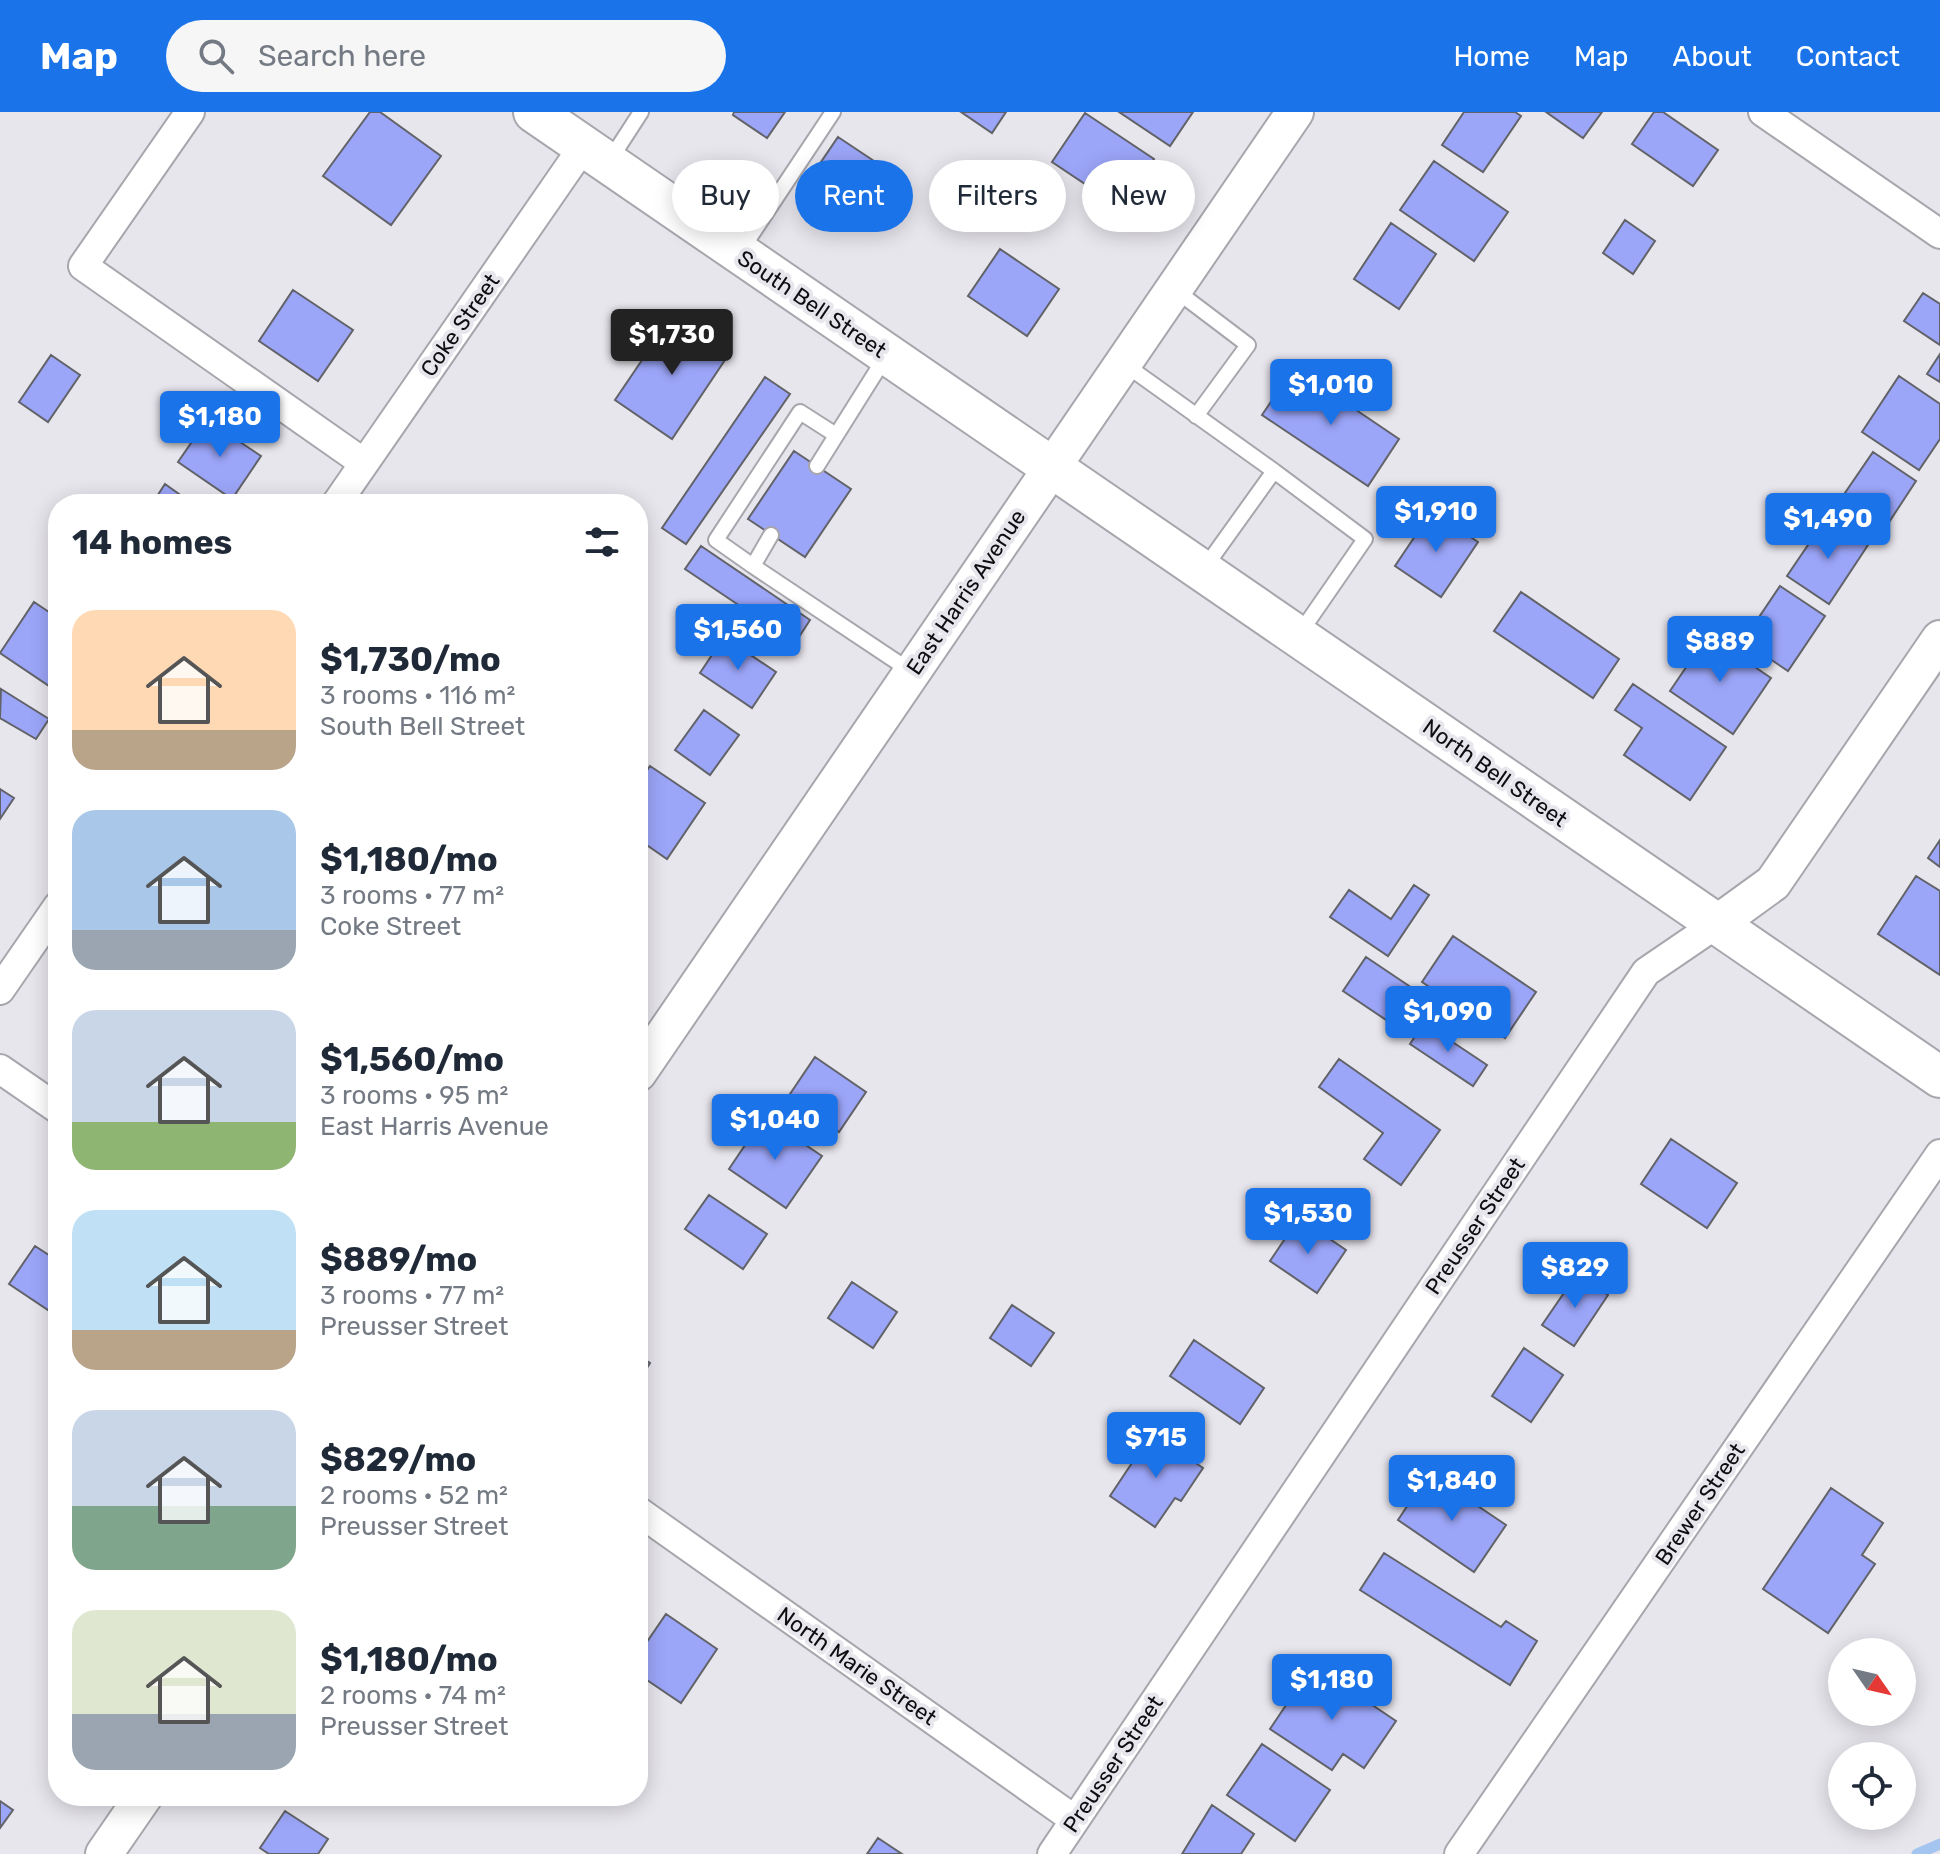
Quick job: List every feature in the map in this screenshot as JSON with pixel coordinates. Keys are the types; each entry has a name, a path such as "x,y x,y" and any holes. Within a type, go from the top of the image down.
{"main road":[{"name":"South Bell Street","path":"534,112 1051,468"},
{"name":"North Bell Street","path":"1051,468 1940,1077"}],"street":[{"path":"190,112 83,266 364,463"},
{"name":"East Harris Avenue","path":"648,1058 1295,112"},
{"path":"1763,112 1940,234"},
{"name":"Coke Street","path":"343,494 595,155"},
{"name":"Preusser Street","path":"1052,1854 1646,972 1773,883 1940,639"},
{"path":"0,990 48,920"},
{"path":"0,1069 48,1102"},
{"name":"Brewer Street","path":"1459,1854 1940,1154"},
{"name":"North Marie Street","path":"648,1518 1075,1820"},
{"path":"104,1854 137,1806"}],"lane":[{"path":"595,155 641,112"},
{"path":"739,254 833,112"},
{"path":"1174,289 1248,345 1196,416"},
{"path":"817,466 887,356"},
{"path":"1123,363 1365,539 1297,637"},
{"path":"836,435 800,412 716,540 912,672"},
{"path":"1201,572 1274,471"},
{"path":"753,566 771,535"}],"building":[{"path":"370,112 380,112 441,156 391,225 323,176"},
{"path":"734,112 785,112 767,138 733,115"},
{"path":"961,112 1006,112 992,133"},
{"path":"1119,112 1193,112 1170,146"},
{"path":"1464,112 1515,112 1521,116 1483,172 1442,145"},
{"path":"1546,112 1602,112 1583,138"},
{"path":"1654,112 1663,112 1718,150 1693,186 1632,144"},
{"path":"1085,113 1154,159 1082,160 1082,182 1066,171 1066,160 1053,160"},
{"path":"838,137 872,160 822,160"},
{"path":"1434,161 1508,212 1474,261 1400,210"},
{"path":"1625,220 1655,241 1633,274 1603,253"},
{"path":"1391,223 1436,254 1399,309 1354,279"},
{"path":"1000,249 1059,289 1027,336 968,296"},
{"path":"293,290 353,330 318,381 259,341"},
{"path":"1923,293 1940,304 1940,345 1904,321"},
{"path":"672,316 729,354 672,439 615,400"},
{"path":"1940,354 1940,382 1927,374"},
{"path":"51,355 80,375 48,422 19,402"},
{"path":"1294,368 1399,439 1368,486 1262,415"},
{"path":"1899,376 1940,404 1940,439 1919,470 1862,432"},
{"path":"765,377 790,394 686,544 662,528"},
{"path":"207,420 261,456 235,494 225,494 178,462"},
{"path":"794,451 851,489 805,557 748,519"},
{"path":"1873,452 1916,481 1878,539 1834,509"},
{"path":"165,484 179,494 158,494"},
{"path":"1432,511 1478,542 1441,597 1395,566"},
{"path":"1827,517 1868,545 1829,604 1787,576"},
{"path":"701,546 810,620 795,643 685,569"},
{"path":"1780,586 1825,616 1788,671 1743,641"},
{"path":"1521,592 1619,659 1593,698 1494,631"},
{"path":"34,602 48,611 48,685 0,653"},
{"path":"1708,635 1771,678 1733,734 1670,691"},
{"path":"724,637 776,672 752,708 700,673"},
{"path":"1633,684 1726,747 1690,800 1624,755 1642,728 1615,710"},
{"path":"1,689 48,721 36,739 0,718"},
{"path":"704,710 739,735 710,775 675,750"},
{"path":"650,766 705,803 667,859 648,846"},
{"path":"0,789 14,798 0,819"},
{"path":"1940,840 1940,867 1928,858"},
{"path":"1916,876 1940,891 1940,975 1878,934"},
{"path":"1414,885 1429,895 1388,956 1330,917 1349,890 1391,919"},
{"path":"1453,936 1536,992 1505,1038 1422,982"},
{"path":"1366,957 1424,996 1401,1030 1343,991"},
{"path":"1424,1023 1487,1065 1473,1086 1410,1044"},
{"path":"815,1057 866,1092 839,1132 788,1097"},
{"path":"1339,1059 1440,1130 1401,1185 1364,1159 1383,1133 1319,1087"},
{"path":"764,1117 822,1156 786,1208 729,1169"},
{"path":"1671,1139 1737,1183 1707,1228 1641,1184"},
{"path":"709,1195 767,1234 743,1269 685,1229"},
{"path":"1299,1218 1346,1250 1317,1293 1270,1261"},
{"path":"35,1246 48,1254 48,1310 9,1284"},
{"path":"1577,1274 1608,1295 1574,1346 1542,1325"},
{"path":"852,1282 897,1312 873,1348 828,1318"},
{"path":"1012,1305 1054,1333 1031,1366 990,1338"},
{"path":"1194,1340 1264,1388 1240,1424 1170,1376"},
{"path":"1524,1348 1563,1375 1531,1422 1492,1396"},
{"path":"1152,1433 1203,1468 1181,1501 1175,1498 1155,1527 1110,1496"},
{"path":"1429,1473 1506,1525 1474,1572 1398,1520"},
{"path":"1831,1488 1883,1523 1862,1555 1875,1564 1828,1633 1763,1589"},
{"path":"1384,1553 1501,1627 1506,1621 1537,1641 1510,1685 1360,1590"},
{"path":"666,1614 717,1649 681,1703 648,1681 648,1640"},
{"path":"1313,1665 1396,1721 1364,1768 1343,1754 1332,1770 1270,1729"},
{"path":"1262,1744 1330,1790 1295,1841 1227,1795"},
{"path":"0,1801 13,1810 0,1828"},
{"path":"1212,1805 1254,1834 1241,1854 1182,1854"},
{"path":"285,1811 328,1839 318,1854 269,1854 260,1848"},
{"path":"878,1838 902,1854 867,1854"}],"waterway":[{"path":"1917,1854 1940,1844"}]}
